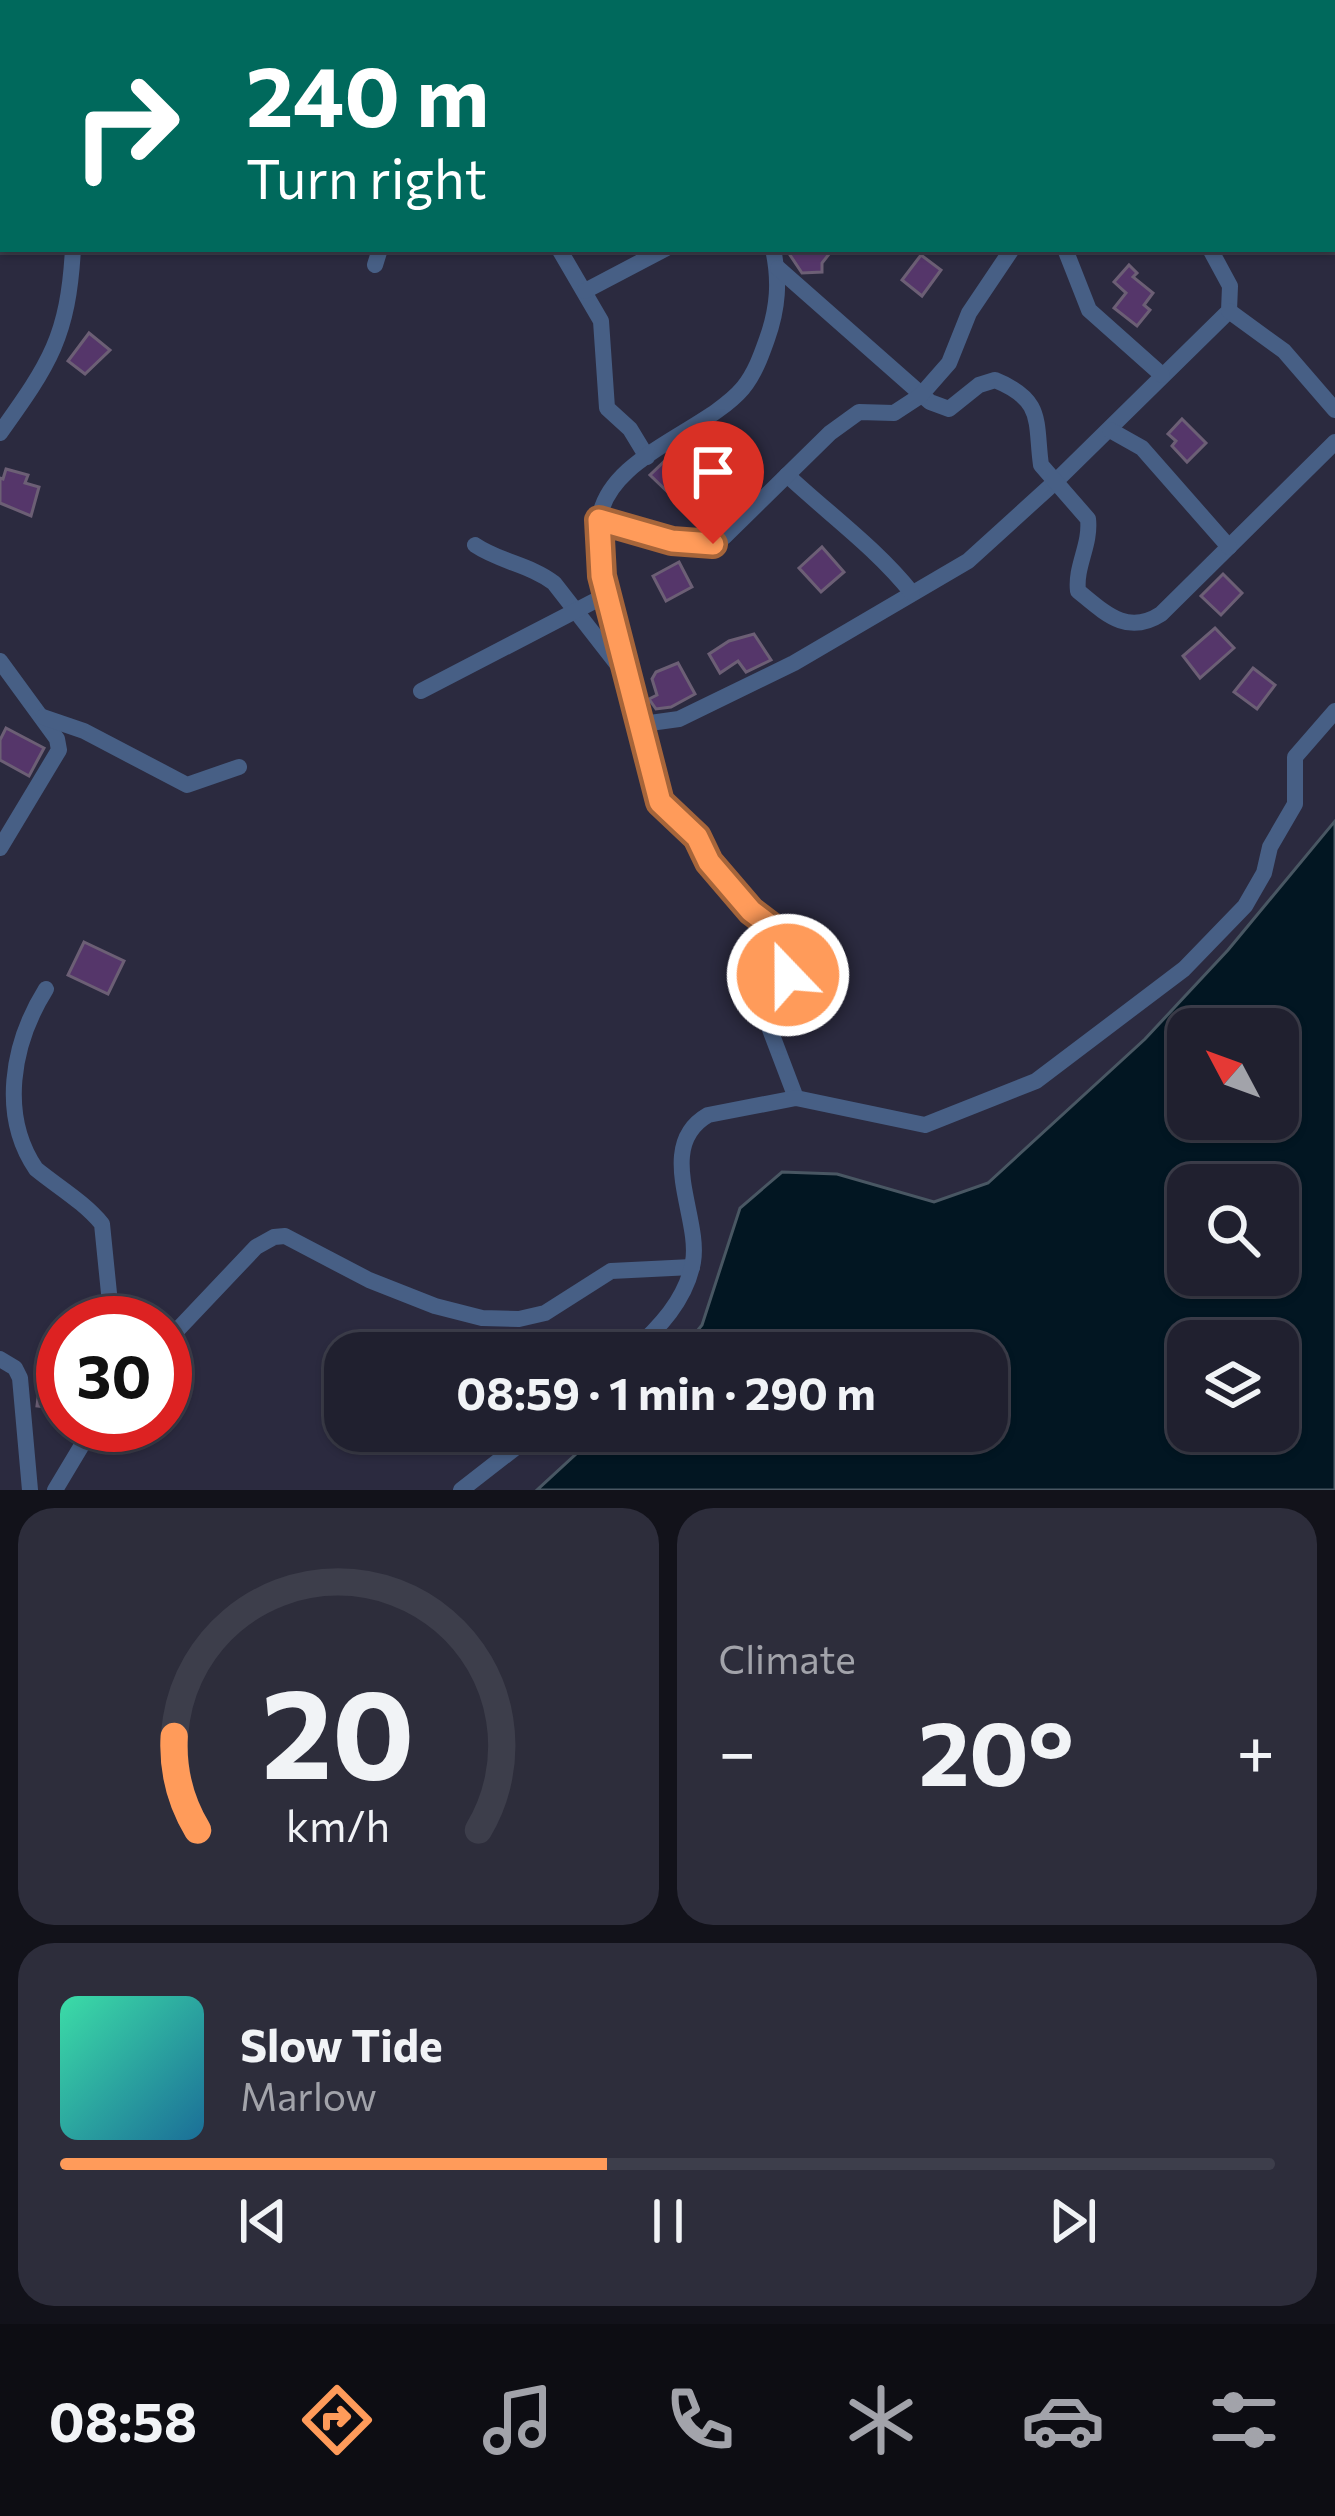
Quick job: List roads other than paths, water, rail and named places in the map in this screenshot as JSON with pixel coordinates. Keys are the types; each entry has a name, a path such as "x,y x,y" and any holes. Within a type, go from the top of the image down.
{"street":[{"path":"0,433 52,354 70,296 74,252"},
{"path":"561,252 601,321 607,408 625,423 647,457"},
{"path":"584,291 659,252"},
{"path":"599,520 672,541 713,544 724,538 830,433 859,412 894,413 920,396 950,363 969,314 1010,252"},
{"path":"1066,252 1089,310 1162,375"},
{"path":"637,719 650,723 679,719 794,663 968,561 1110,430 1229,311 1231,286 1212,252"},
{"path":"775,258 920,396 949,409 987,381 1002,382 1039,419 1041,465 1088,519 1078,591 1128,625 1152,620 1335,442"},
{"path":"775,258 775,317 756,369 726,405 647,457 612,489 599,520 601,565 660,802 697,837 709,862 784,944 788,975 769,1027 796,1098"},
{"path":"1229,311 1285,351 1335,410"},
{"path":"1110,430 1142,448 1229,547"},
{"path":"788,475 850,534 882,556 912,593"},
{"path":"475,545 503,562 542,573 578,609 625,675"},
{"path":"421,691 608,594"},
{"path":"0,661 43,717 59,750 0,848"},
{"path":"650,1332 682,1297 692,1267 695,1247 682,1196 685,1140 691,1128 708,1115 796,1098 925,1125 1022,1089 1055,1068 1184,969 1245,906 1295,804 1295,758 1335,711"},
{"path":"43,717 84,731 187,785 239,767"},
{"path":"46,988 23,1025 3,1078 5,1124 32,1166 102,1225 109,1296"},
{"path":"192,1315 256,1247 274,1237 296,1240 353,1273 434,1306 482,1318 519,1319 545,1312 611,1270 692,1267"},
{"path":"0,1359 15,1368 20,1378 30,1490"},
{"path":"56,1490 78,1452"},
{"path":"461,1490 510,1452"}],"water":[{"path":"1335,821 1335,1490 537,1490 578,1452 1008,1452 1008,1332 696,1332 740,1208 782,1172 837,1174 934,1202 988,1183 1167,1015 1167,1140 1299,1140 1299,1008 1174,1008"}]}
